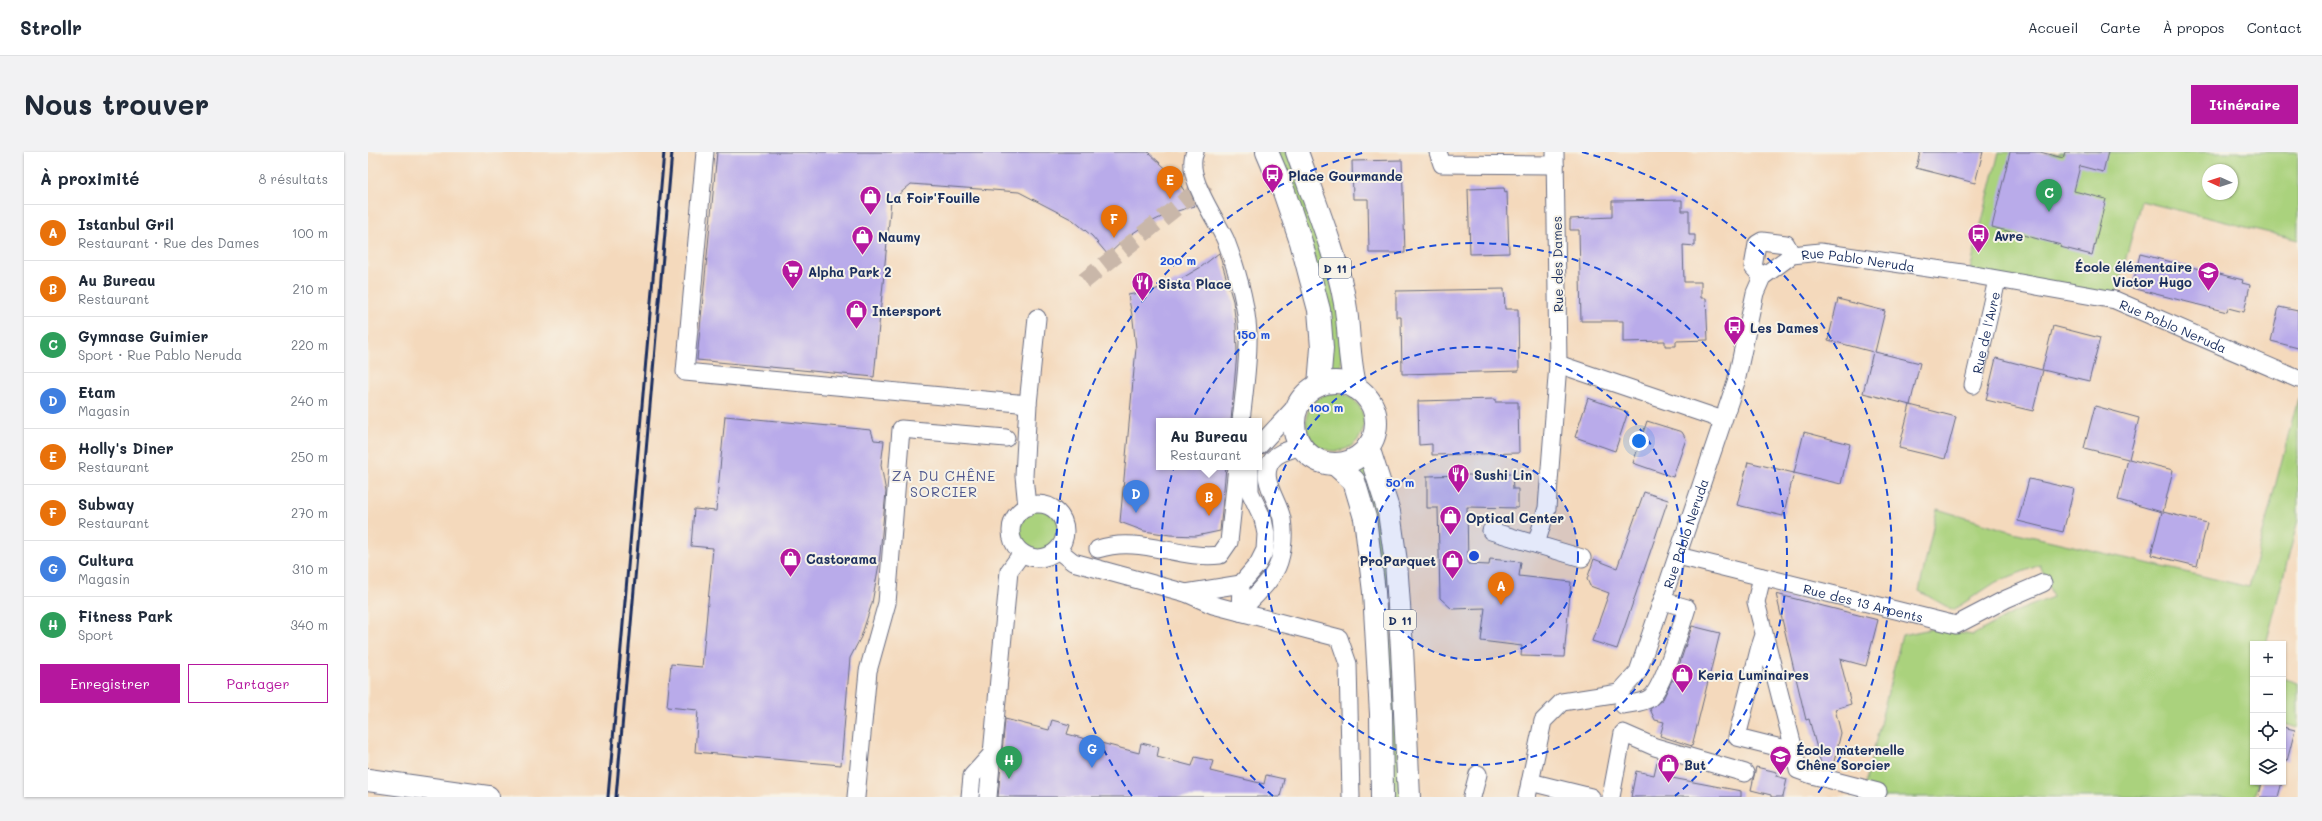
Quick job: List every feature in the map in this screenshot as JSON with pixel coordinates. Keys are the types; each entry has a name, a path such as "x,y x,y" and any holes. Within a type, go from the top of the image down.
{"main road":[{"name":"D 11","path":"1267,152 1284,192 1319,310 1322,348 1319,385"},
{"name":"D 11","path":"1297,152 1328,241 1345,304 1350,365 1356,388"},
{"path":"1341,382 1356,388 1369,401 1374,412 1376,424 1374,436 1368,447 1359,456 1348,462 1336,465 1322,463 1310,456 1300,446 1293,426 1298,404 1307,393 1319,385 1341,382"},
{"name":"D 11","path":"1368,447 1389,512 1396,562 1402,648 1409,797"},
{"name":"D 11","path":"1336,465 1354,481 1365,518 1374,592 1381,714 1382,797"},
{"path":"368,780 488,797"}],"street":[{"path":"705,152 685,372 1028,404"},
{"path":"1195,152 1193,158 1193,170 1197,185 1218,223 1238,272 1248,333 1241,418"},
{"name":"Rue des Dames","path":"1438,152 1442,164 1555,158 1558,364 1547,508 1536,544"},
{"path":"1762,277 1754,267 1757,244 1762,241 1786,244 1792,255"},
{"name":"Rue Pablo Neruda","path":"1528,789 1543,721 1562,702 1619,692 1638,672 1736,382 1755,293 1762,277 1792,255 1820,252 1963,273 2115,300 2298,379"},
{"name":"Rue de l'Avre","path":"1973,385 1997,280"},
{"path":"1027,507 1024,476 1028,404 1037,318"},
{"path":"1558,364 1723,420"},
{"path":"1262,443 1298,404"},
{"path":"856,797 868,671 887,604 901,429 1006,438"},
{"path":"1240,612 1271,577 1279,562 1283,540 1282,518 1269,489 1268,472 1272,460 1281,452 1300,446"},
{"path":"1098,550 1114,544 1160,547 1205,556 1220,554 1229,542 1237,470"},
{"path":"1240,612 1241,584 1258,564 1265,550 1266,534 1263,518 1250,492 1250,470"},
{"path":"1043,505 1051,507 1062,519 1065,535 1058,550 1044,558 1029,557 1022,553 1014,543 1012,529 1017,515 1027,507 1043,505"},
{"path":"1491,531 1582,558"},
{"path":"1058,550 1073,562 1186,593 1213,605 1339,638 1348,664 1349,796"},
{"path":"988,797 1009,571 1022,553"},
{"name":"Rue des 13 Arpents","path":"1678,556 1956,625 2006,599 2043,584"},
{"path":"1762,577 1756,602 1798,770 1878,792"},
{"path":"1186,593 1241,584"},
{"path":"1623,705 1643,702 1651,697 1663,677 1687,608 1663,601"},
{"path":"1764,635 1758,650 1737,737 1782,748 1793,746"},
{"path":"1611,797 1623,733 1655,747 1745,773"},
{"path":"970,797 972,776 992,754"},
{"path":"1472,797 1478,774"},
{"path":"1528,789 1591,797"}],"green space":[{"path":"1276,152 1288,152 1317,232 1340,317 1342,372 1328,371"},
{"path":"1999,152 2058,154 2059,152 2298,152 2298,240 2141,201 2115,300 1969,274"},
{"path":"1335,393 1346,395 1359,406 1362,411 1364,422 1362,433 1351,446 1346,449 1335,451 1324,449 1311,438 1308,433 1306,422 1308,411 1319,398 1324,395"},
{"path":"2298,398 2298,520 2267,641 2250,641 2250,785 2257,785 2254,797 1862,797 1902,635 1931,629 1973,635 2015,612 2053,597 2040,565 1996,582 1953,610 1919,591 1937,509 2013,532 2249,587"},
{"path":"1365,458 1383,519 1401,797 1389,797 1351,466"},
{"path":"1040,509 1055,515 1061,530 1055,545 1040,551 1025,545 1019,530 1025,515"},
{"path":"2286,679 2298,683 2298,728 2286,725"}],"building":[{"name":"Alpha Park 2","path":"717,152 1148,152 1174,176 1195,206 1170,213 1147,224 1127,237 1108,255 1092,236 1073,220 1019,192 911,184 891,201 874,377 697,360"},
{"path":"1920,152 1983,152 1975,183 1916,168"},
{"path":"2010,152 2040,152 2063,158 2065,152 2108,152 2103,172 2080,166 2074,191 2106,199 2092,255 2060,247 2061,245 1992,227"},
{"path":"1402,160 1405,253 1369,253 1368,199 1353,199 1352,161"},
{"path":"1504,188 1505,192 1507,191 1509,253 1470,254 1468,189"},
{"path":"1682,200 1682,211 1689,211 1689,235 1695,235 1695,246 1683,245 1684,282 1701,282 1701,298 1706,298 1708,340 1676,341 1676,346 1665,346 1665,341 1623,342 1623,321 1581,321 1579,230 1570,230 1570,219 1612,217 1612,201"},
{"path":"1219,253 1233,301 1237,352 1231,418 1156,418 1156,470 1226,470 1220,531 1196,536 1170,535 1144,531 1120,522 1136,348 1133,320 1128,295 1154,290 1179,280 1201,267"},
{"path":"2140,254 2243,280 2242,283 2250,285 2244,312 2228,308 2227,312 2132,288"},
{"path":"1504,289 1505,309 1518,309 1519,371 1402,374 1401,317 1396,317 1396,291"},
{"path":"1838,299 1885,311 1875,352 1920,363 1910,405 1863,393 1873,352 1828,340"},
{"path":"2279,307 2298,311 2298,348 2271,341"},
{"path":"2053,326 2100,338 2089,381 2043,370 2033,411 1986,400 1996,358 2042,370"},
{"path":"1588,398 1628,412 1615,451 1575,437"},
{"path":"1495,399 1495,402 1518,402 1519,453 1432,455 1432,444 1419,445 1418,401"},
{"path":"1910,405 1956,417 1945,459 1899,448"},
{"path":"2095,406 2139,418 2129,459 2173,470 2163,512 2207,523 2197,566 2151,555 2162,512 2118,500 2128,459 2084,448"},
{"name":"Castorama","path":"725,416 871,430 874,440 884,441 881,465 886,492 879,564 872,603 861,637 850,658 841,765 695,752 698,710 667,707 671,664 702,667 713,548 691,546 694,509 716,511"},
{"path":"1647,421 1682,432 1686,439 1673,477 1633,463"},
{"path":"1804,432 1850,444 1841,484 1794,473"},
{"path":"1748,462 1794,473 1783,516 1737,505"},
{"path":"1512,474 1513,489 1518,489 1518,508 1467,507 1468,564 1489,565 1490,559 1521,562 1519,576 1571,582 1564,657 1521,656 1522,646 1481,641 1485,608 1452,609 1440,598 1438,508 1427,508 1427,476"},
{"path":"2029,479 2074,489 2063,532 2018,521"},
{"path":"1644,492 1668,500 1617,649 1592,641 1609,593 1590,586 1587,579 1594,559 1617,568"},
{"path":"1776,594 1878,620 1866,666 1840,659 1851,704 1835,709 1841,733 1832,770 1822,767 1809,719 1806,720"},
{"name":"Keria Luminaires","path":"1692,626 1720,633 1692,746 1660,736 1664,722 1655,720 1650,709 1663,699 1672,680 1674,681"},
{"path":"1005,719 1049,730 1052,720 1070,725 1067,734 1139,753 1141,743 1159,747 1157,757 1192,766 1195,757 1213,761 1210,771 1264,784 1266,775 1284,779 1280,797 998,797"},
{"path":"2286,728 2295,730 2286,761"},
{"name":"But","path":"1657,762 1675,765 1672,778 1741,791 1741,797 1631,797 1636,771 1654,775"},
{"path":"1756,767 1777,772 1776,776 1787,779 1783,797 1771,797 1771,795 1751,790"},
{"path":"2261,785 2281,785 2278,797 2260,797 2259,795"}],"tunnel":[{"path":"1084,281 1207,183"}],"railway":[{"path":"608,797 664,152"},
{"path":"616,797 672,152"}],"place":[{"name":"Place Gourmande","path":"1272,194"},
{"name":"Holly's Diner","path":"1170,199"},
{"name":"Gymnase Guimier","path":"2049,212"},
{"name":"La Foir'Fouille","path":"870,216"},
{"name":"Subway","path":"1114,238"},
{"name":"Avre","path":"1978,254"},
{"name":"Naumy","path":"863,256"},
{"name":"Alpha Park 2","path":"793,290"},
{"name":"École élémentaire Victor Hugo","path":"2208,292"},
{"name":"Sista Place","path":"1143,302"},
{"name":"Intersport","path":"856,330"},
{"name":"Les Dames","path":"1734,346"},
{"name":"Sushi Lin","path":"1459,494"},
{"name":"Etam","path":"1136,513"},
{"name":"Au Bureau","path":"1209,516"},
{"name":"Optical Center","path":"1451,536"},
{"name":"Castorama","path":"791,578"},
{"name":"ProParquet","path":"1452,580"},
{"name":"Istanbul Gril","path":"1501,605"},
{"name":"Keria Luminaires","path":"1682,694"},
{"name":"Cultura","path":"1092,768"},
{"name":"École maternelle Chêne Sorcier","path":"1781,776"},
{"name":"Fitness Park","path":"1009,779"},
{"name":"But","path":"1668,784"}],"district":[{"name":"ZA DU CHÊNE SORCIER","path":"944,484"}]}
